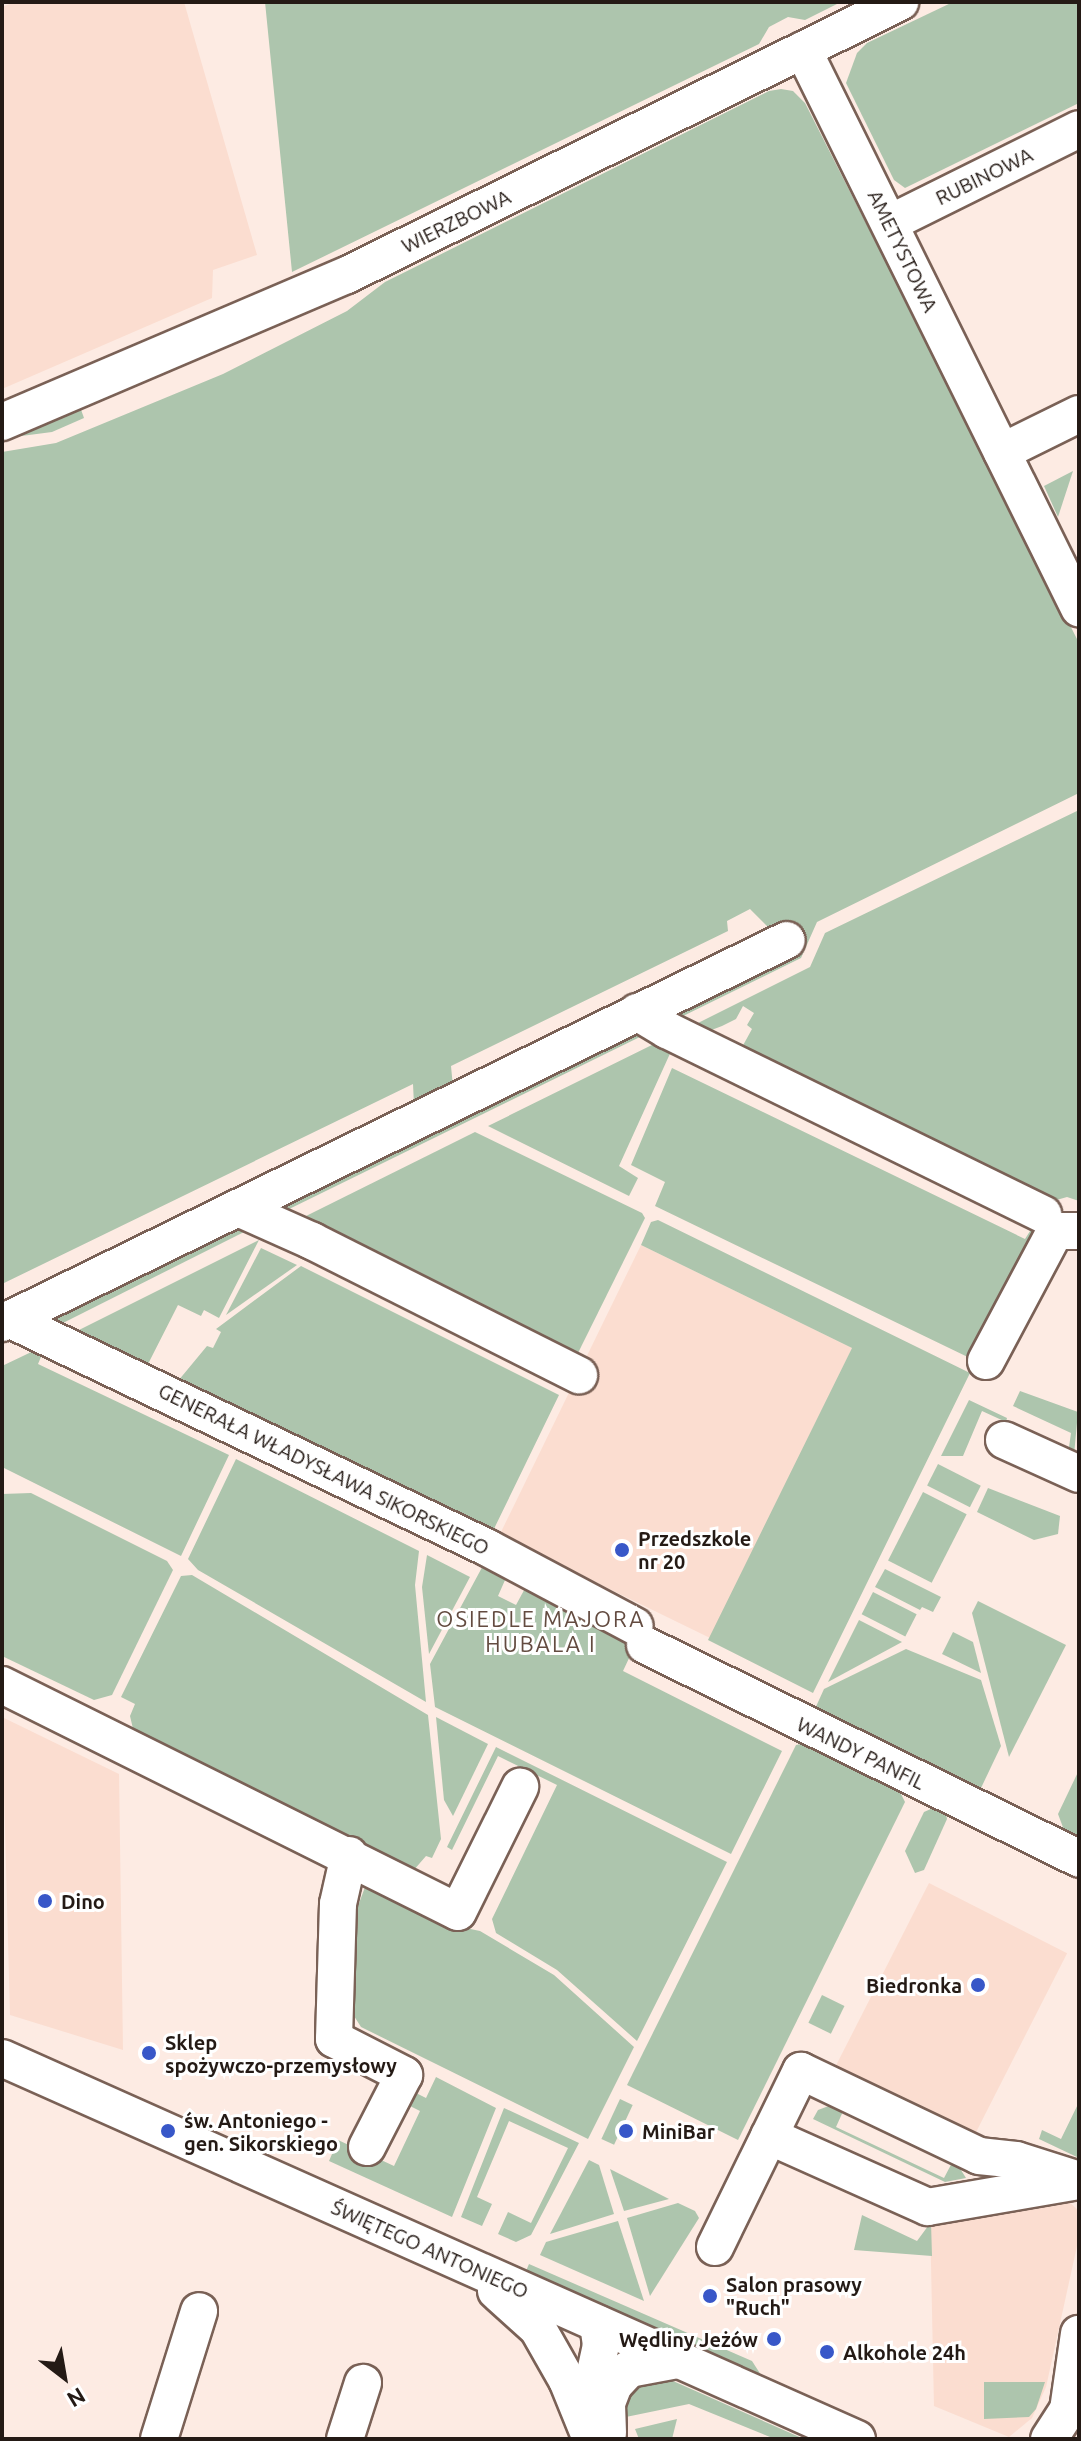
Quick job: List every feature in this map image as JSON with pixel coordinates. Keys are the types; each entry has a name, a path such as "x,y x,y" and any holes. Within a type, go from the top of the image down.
{"street":[{"name":"WIERZBOWA","path":"2,422 347,275 900,2"},
{"name":"AMETYSTOWA","path":"803,50 1079,608"},
{"name":"RUBINOWA","path":"890,223 1079,129"},
{"path":"1002,452 1079,414"},
{"name":"GENERAŁA WŁADYSŁAWA SIKORSKIEGO","path":"6,1321 787,940"},
{"path":"637,1012 667,1030 1043,1214"},
{"path":"238,1208 312,1241 579,1375"},
{"path":"986,1361 1055,1231 1079,1231"},
{"name":"GENERAŁA WŁADYSŁAWA SIKORSKIEGO","path":"6,1321 488,1548 640,1635"},
{"path":"1004,1440 1079,1474"},
{"name":"WANDY PANFIL","path":"640,1635 1079,1859"},
{"path":"2,1685 349,1855 458,1912 520,1787"},
{"path":"349,1855 338,1904 334,2039 404,2075 367,2147"},
{"name":"ŚWIĘTEGO ANTONIEGO","path":"2,2058 857,2439"},
{"path":"715,2247 801,2071 979,2156 1016,2160 1079,2180"},
{"path":"769,2136 928,2207 1079,2180"},
{"path":"476,2270 538,2329 603,2437"},
{"path":"159,2439 199,2311"},
{"path":"567,2380 566,2358 572,2344 582,2332 598,2324 601,2345 592,2386 603,2437"},
{"path":"1049,2439 1068,2410 1079,2334"},
{"path":"603,2437 607,2403 614,2385 629,2369 677,2360"},
{"path":"345,2439 363,2383"}],"shaded area":[{"path":"15,2 184,2 257,255 213,270 212,298 2,389 2,7"},
{"path":"641,1245 852,1348 711,1638 499,1535"},
{"path":"2,1717 119,1774 123,2050 10,2015"},
{"path":"929,1883 1067,1953 973,2139 835,2068"},
{"path":"1067,2200 1079,2211 1079,2237 1046,2387 1032,2418 1009,2437 934,2406 930,2216"}],"green space":[{"path":"265,2 841,2 805,20 788,17 769,27 759,44 292,272"},
{"path":"953,2 1079,2 1079,103 905,188 894,180 846,83 857,53 867,43"},
{"path":"769,91 793,91 805,103 1079,643 1079,793 817,922 801,958 677,1019 669,1010 782,926 767,926 750,909 727,921 728,931 451,1066 453,1087 414,1105 413,1084 2,1284 2,452 56,443 223,374 347,311 385,282"},
{"path":"79,404 84,418 52,432 6,438"},
{"path":"1073,471 1058,517 1044,486"},
{"path":"1079,810 1079,1201 1067,1197 1053,1201 741,1049 752,1029 747,1025 754,1013 743,1006 736,1019 722,1026 709,1031 686,1029 810,967 825,933"},
{"path":"634,1028 648,1033 281,1213 271,1204"},
{"path":"660,1041 673,1047 619,1166 638,1178 629,1196 488,1126"},
{"path":"672,1068 1025,1239 1032,1228 1034,1237 976,1361 655,1206 665,1182 631,1165"},
{"path":"475,1132 642,1213 645,1218 577,1355 300,1219"},
{"path":"658,1220 970,1373 813,1693 708,1640 852,1348 641,1245 651,1222"},
{"path":"237,1222 254,1227 53,1328 38,1320"},
{"path":"259,1240 219,1318 204,1310 201,1316 178,1305 147,1366 75,1332"},
{"path":"261,1248 297,1265 226,1315"},
{"path":"301,1266 559,1395 491,1535 178,1381 207,1346 213,1348 221,1332 216,1329"},
{"path":"46,1345 38,1364 229,1455 181,1556 2,1467 2,1366"},
{"path":"1020,1391 1078,1412 1074,1455 1068,1454 1071,1433 1013,1406"},
{"path":"969,1400 1007,1418 1006,1422 982,1411 963,1456 941,1456"},
{"path":"236,1459 419,1551 415,1585 426,1702 198,1570 188,1559"},
{"path":"938,1464 981,1486 970,1507 927,1485"},
{"path":"988,1488 1060,1516 1058,1534 1034,1540 977,1512"},
{"path":"923,1492 967,1514 932,1583 888,1561"},
{"path":"31,1493 167,1561 173,1570 112,1695 94,1700 2,1656 2,1494"},
{"path":"427,1555 470,1577 429,1654 422,1587"},
{"path":"486,1560 509,1571 498,1596 516,1605 529,1581 639,1637 623,1671 782,1751 731,1854 435,1707 430,1664"},
{"path":"885,1569 941,1597 933,1612 922,1607 920,1610 875,1587"},
{"path":"192,1575 428,1715 441,1839 432,1858 426,1856 413,1871 134,1733 130,1716 135,1704 121,1697 181,1576"},
{"path":"873,1592 917,1614 905,1637 862,1614"},
{"path":"978,1601 1066,1645 1009,1757 972,1613"},
{"path":"859,1620 902,1642 828,1682"},
{"path":"953,1632 973,1642 981,1673 942,1654"},
{"path":"906,1649 981,1680 1001,1746 981,1788 942,1773 814,1711 824,1689"},
{"path":"436,1717 488,1744 453,1816 444,1800"},
{"path":"801,1744 900,1792 905,1802 738,2140 627,2085 796,1745"},
{"path":"496,1747 727,1862 637,2041 557,1970 496,1933 492,1919 557,1785 498,1756 452,1850 447,1847"},
{"path":"1079,1770 1079,1837 1064,1830 1058,1814"},
{"path":"933,1808 946,1814 947,1819 924,1870 915,1873 905,1851 924,1812"},
{"path":"368,1879 456,1926 480,1931 554,1975 634,2047 588,2139 361,2027 354,2016 358,1906"},
{"path":"822,1995 844,2006 831,2034 808,2023"},
{"path":"436,2077 496,2108 452,2217 329,2161 338,2140 394,2166 420,2111 402,2102 414,2092 426,2098"},
{"path":"620,2099 633,2105 614,2145 601,2139"},
{"path":"1079,2102 1079,2158 1039,2139 1042,2130 1061,2139"},
{"path":"834,2104 845,2107 836,2127 944,2178 954,2159 966,2178 945,2182 813,2119 818,2110"},
{"path":"504,2108 579,2143 531,2235 516,2242 498,2234 508,2212 531,2223 568,2148 509,2121 477,2197 492,2204 482,2226 461,2217"},
{"path":"589,2160 599,2165 614,2214 550,2234"},
{"path":"610,2169 669,2199 624,2211"},
{"path":"678,2203 695,2211 699,2218 650,2296 627,2218"},
{"path":"862,2215 917,2241 931,2222 932,2256 854,2250"},
{"path":"618,2221 644,2301 540,2255 546,2242"},
{"path":"529,2264 752,2361 761,2375 526,2271"},
{"path":"664,2377 804,2439 775,2439 689,2404 621,2418 625,2398 639,2380"},
{"path":"984,2382 1045,2382 1036,2409 1029,2417 984,2419"},
{"path":"677,2419 672,2439 639,2439 635,2429"}],"place":[{"name":"Przedszkole nr 20","path":"622,1550"},
{"name":"Dino","path":"45,1901"},
{"name":"Biedronka","path":"978,1985"},
{"name":"Sklep spożywczo-przemysłowy","path":"149,2053"},
{"name":"św. Antoniego - gen. Sikorskiego","path":"168,2131"},
{"name":"MiniBar","path":"626,2131"},
{"name":"Salon prasowy \"Ruch\"","path":"710,2296"},
{"name":"Wędliny Jeżów","path":"774,2339"},
{"name":"Alkohole 24h","path":"827,2352"}],"district":[{"name":"OSIEDLE MAJORA HUBALA I","path":"541,1630"}]}
